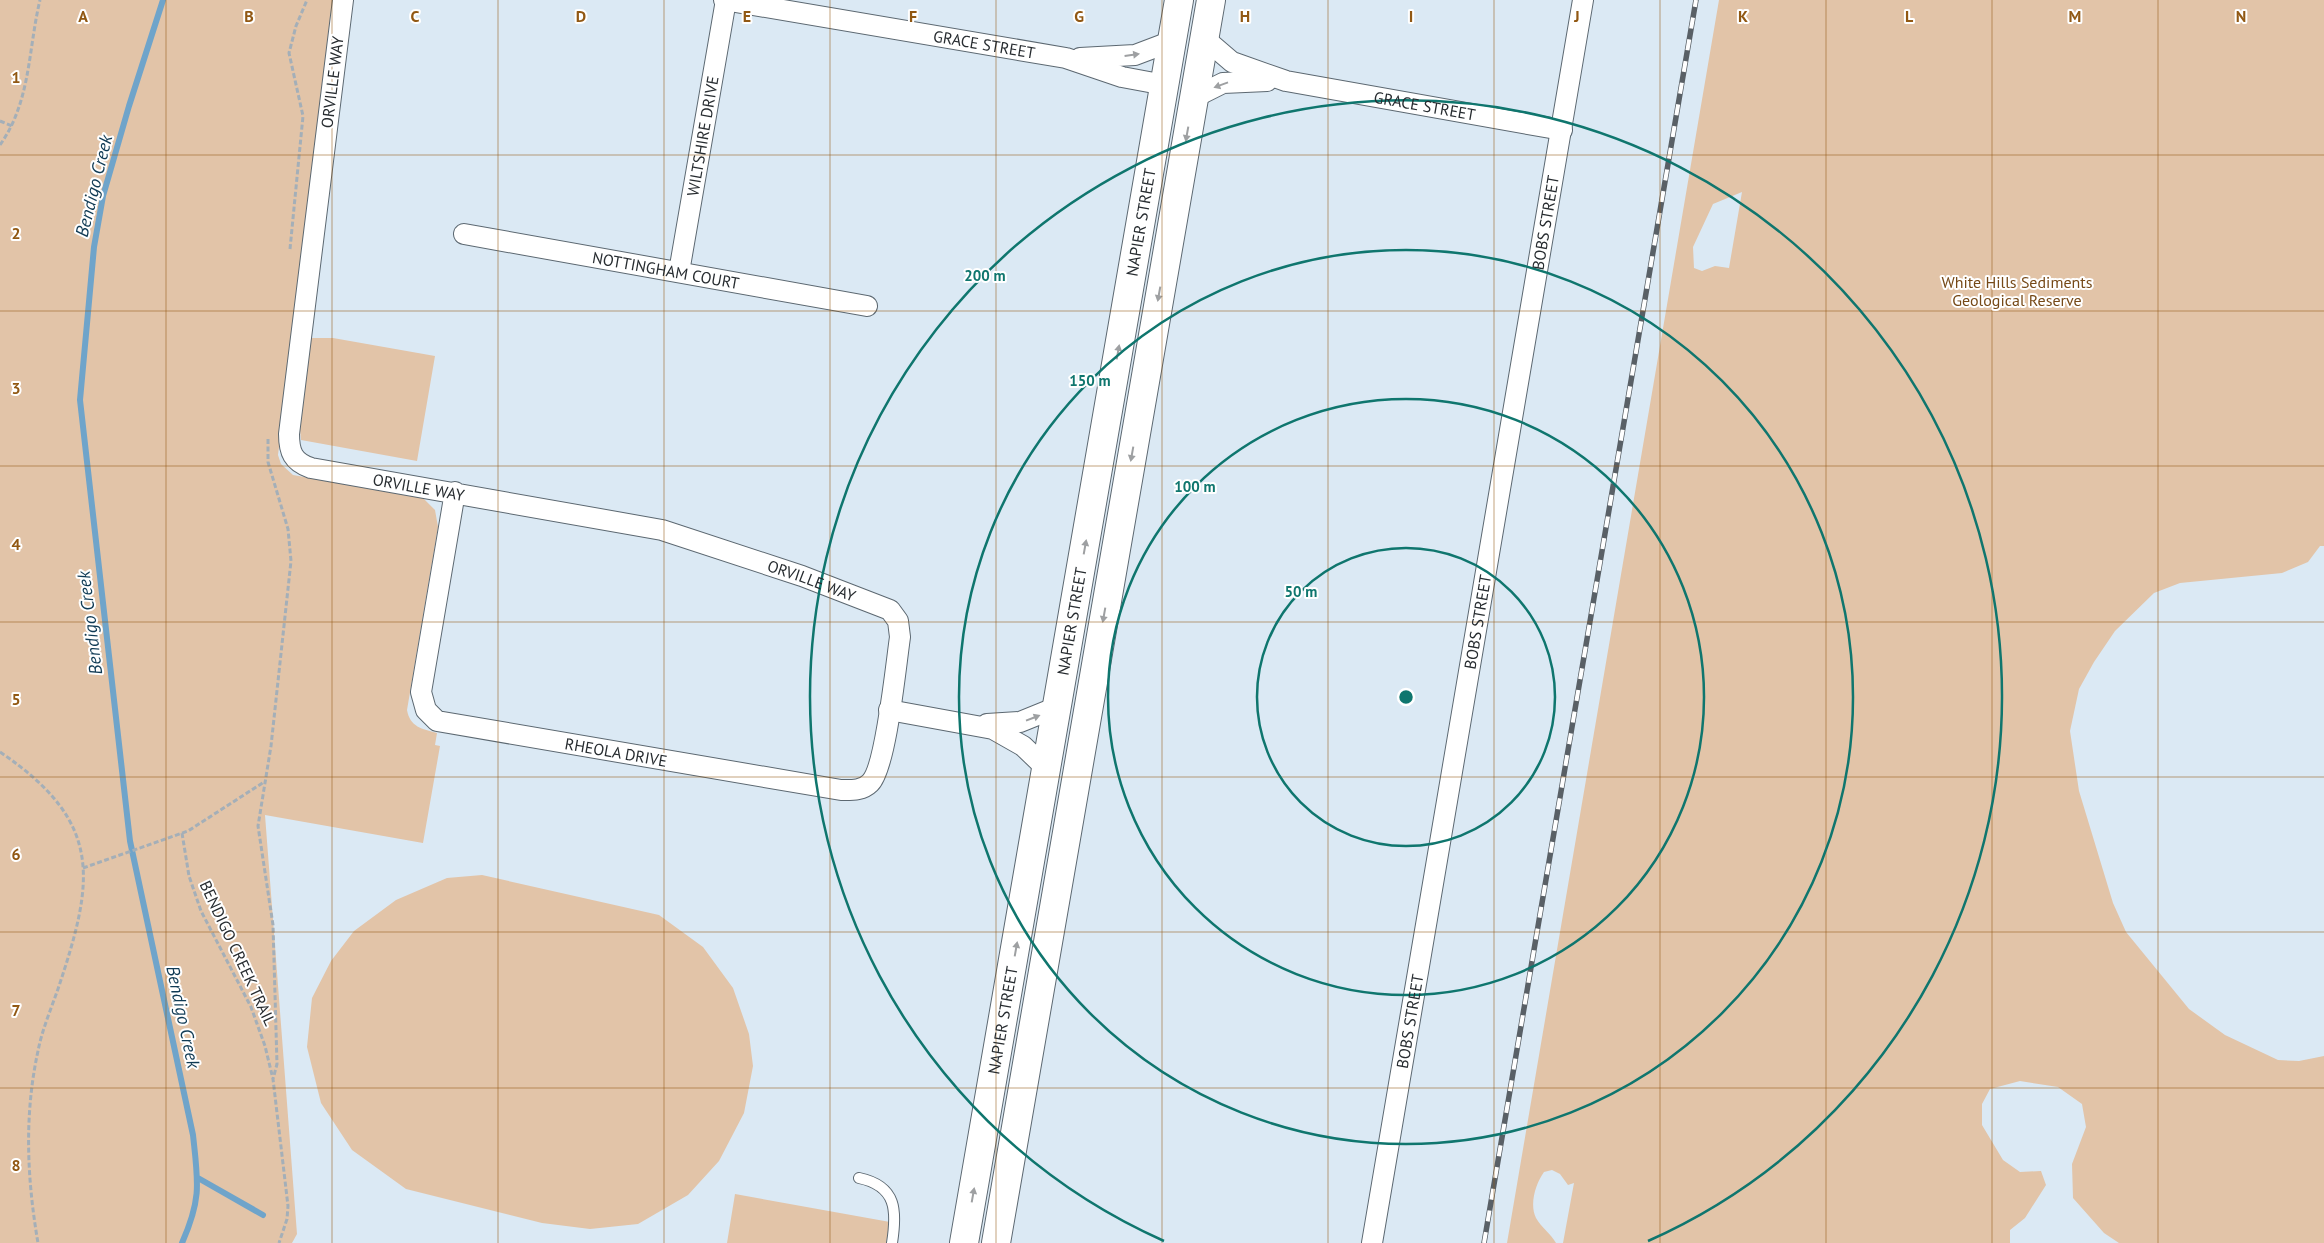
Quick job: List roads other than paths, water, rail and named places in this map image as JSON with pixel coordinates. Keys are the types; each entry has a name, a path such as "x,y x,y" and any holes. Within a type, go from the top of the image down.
{"highway":[{"name":"NAPIER STREET","path":"964,1243 1179,0"},
{"path":"1165,85 1176,77 1184,66 1197,0"},
{"name":"NAPIER STREET","path":"996,1243 1211,0"},
{"path":"1025,896 1053,813 1063,756 1071,749 1081,750"}],"street":[{"name":"ORVILLE WAY","path":"343,0 315,213 289,444 294,458 299,463 311,468 662,530 880,605 895,614 900,628 889,710"},
{"name":"GRACE STREET","path":"725,0 806,7 1066,58 1122,77 1165,85"},
{"name":"WILTSHIRE DRIVE","path":"679,272 725,0"},
{"name":"BOBS STREET","path":"1372,1243 1583,0"},
{"name":"GRACE STREET","path":"1204,38 1232,62 1286,81 1562,130"},
{"name":"GRACE STREET","path":"1066,58 1135,55 1172,42"},
{"name":"GRACE STREET","path":"1193,98 1230,82 1286,81"},
{"name":"NOTTINGHAM COURT","path":"464,234 867,306"},
{"name":"RHEOLA DRIVE","path":"455,492 421,692 426,710 437,721 852,790 869,784 874,778 882,750 889,710"},
{"path":"972,724 1020,722 1057,707"},
{"path":"889,710 993,729 1023,746 1047,769"}],"lane":[{"path":"859,1178 868,1180 886,1191 896,1218 892,1243"}],"waterway":[{"name":"Bendigo Creek","path":"163,0 103,196 94,247 80,400 130,841 193,1135 197,1178 196,1201 182,1243"},
{"path":"198,1178 263,1215"}],"railway":[{"path":"1484,1243 1696,0"}],"park label":[{"name":"White Hills Sediments Geological Reserve","path":"2017,291"}]}
